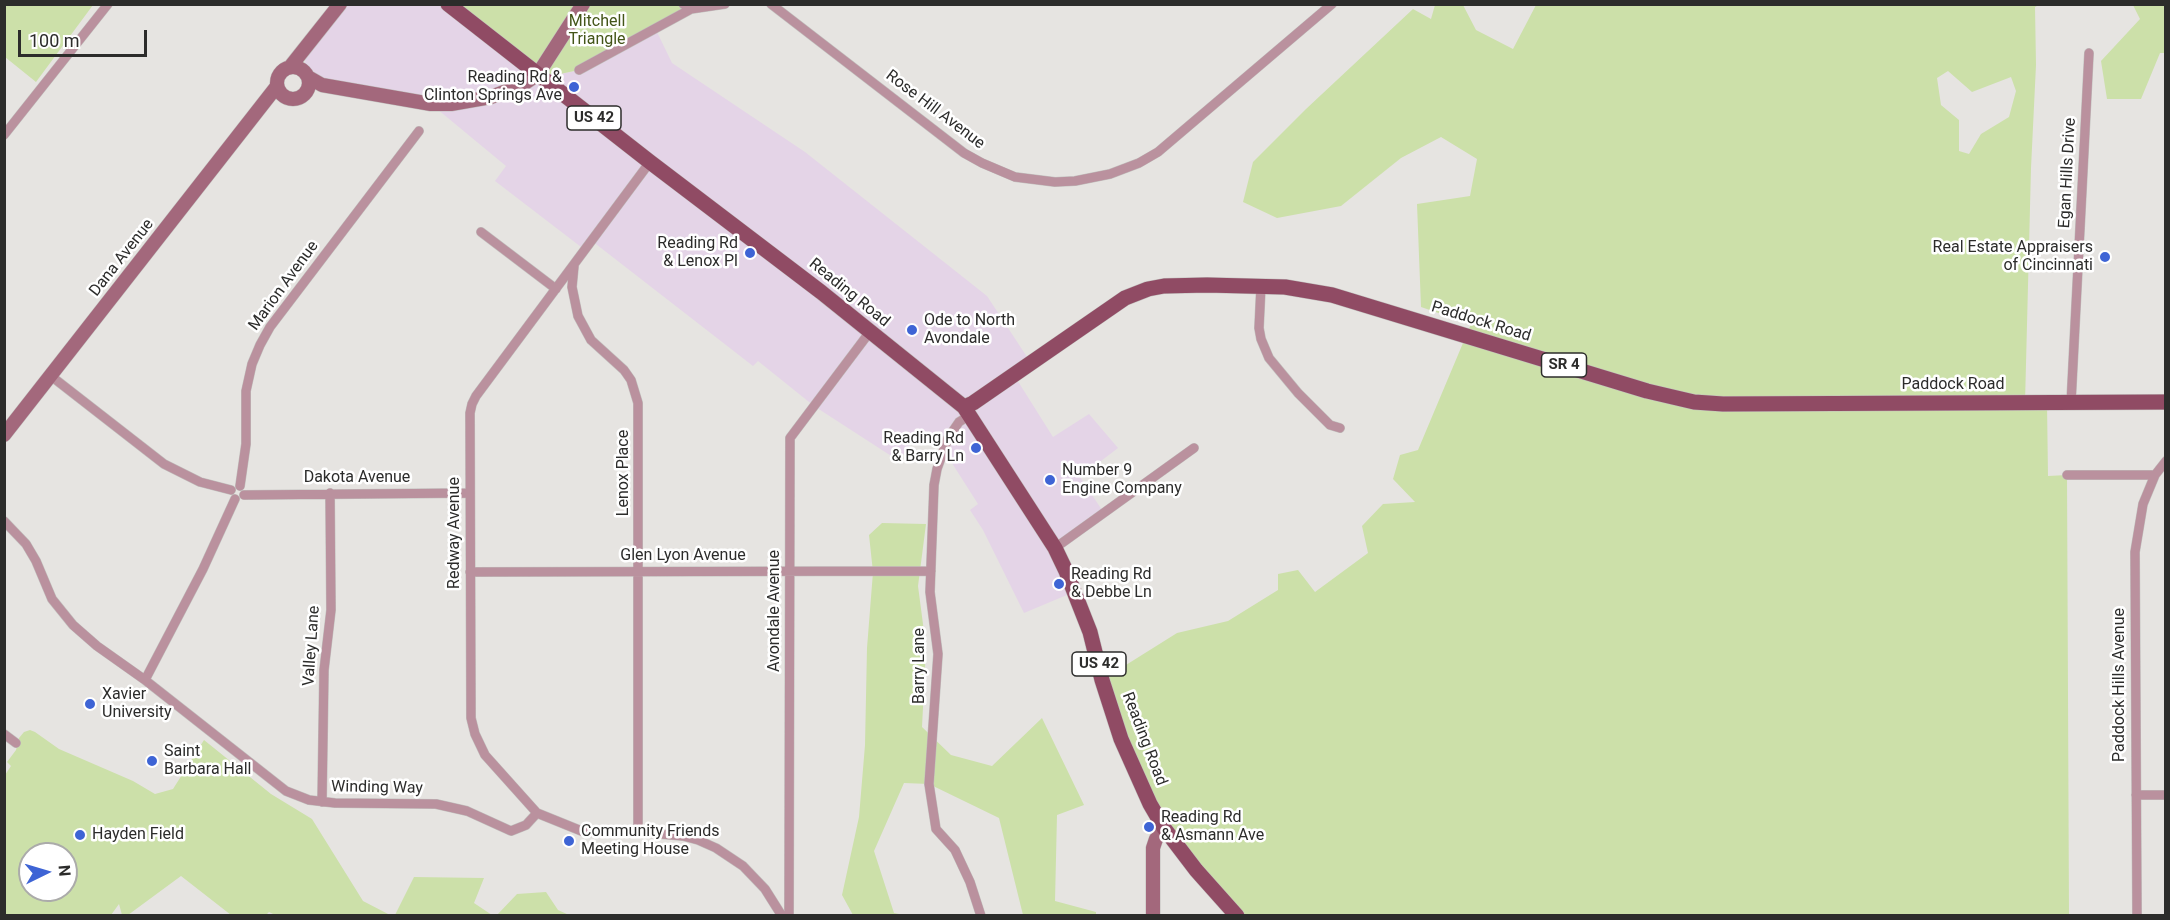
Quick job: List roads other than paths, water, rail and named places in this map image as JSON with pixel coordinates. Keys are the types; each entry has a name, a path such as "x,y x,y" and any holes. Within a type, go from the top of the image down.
{"main road":[{"name":"Reading Road","path":"448,4 821,292 967,411 1055,548 1090,632 1120,739 1150,804 1164,828 1196,870 1238,915"},
{"name":"Paddock Road","path":"967,411 973,403 1125,298 1135,293 1164,286 1261,286 1294,288 1332,295 1647,392 1694,402 1723,404 2166,402"}],"street":[{"path":"4,135 9,123 108,4"},
{"path":"340,4 307,48 302,76 304,94 295,99 281,91 278,76 286,69 302,76 322,85 431,104 471,102 504,93 538,74 583,4"},
{"path":"579,70 687,7 725,4"},
{"name":"Rose Hill Avenue","path":"771,4 964,153 989,167 1015,177 1055,182 1075,181 1110,174 1139,163 1158,152 1332,4"},
{"name":"Egan Hills Drive","path":"2071,403 2088,53"},
{"name":"Dana Avenue","path":"4,435 265,102 281,91"},
{"name":"Marion Avenue","path":"146,680 203,569 237,492 246,444 246,391 252,364 260,345 270,327 419,131"},
{"path":"574,263 650,162"},
{"path":"481,232 555,289"},
{"name":"Redway Avenue","path":"537,813 485,755 475,734 470,706 470,413 476,396 574,263"},
{"name":"Lenox Place","path":"574,263 572,287 578,316 591,340 624,370 633,386 638,403 638,832"},
{"path":"1261,286 1259,328 1264,349 1269,358 1298,393 1330,425 1340,428"},
{"name":"Avondale Avenue","path":"789,915 790,438 869,333"},
{"name":"Dakota Avenue","path":"51,376 164,464 200,482 237,492 470,493"},
{"name":"Barry Lane","path":"967,411 948,438 937,469 933,501 931,607 935,621 938,654 929,784 936,829 955,850 970,882 981,915"},
{"path":"1055,548 1194,448"},
{"name":"Paddock Hills Avenue","path":"2137,915 2135,552 2144,504 2155,475 2166,461"},
{"path":"2067,475 2155,475"},
{"name":"Valley Lane","path":"322,802 324,670 331,610 330,493"},
{"name":"Winding Way","path":"4,521 26,544 60,611 97,646 146,680 278,785 298,796 335,804 436,804 467,812 511,831 526,825 537,813"},
{"name":"Glen Lyon Avenue","path":"470,572 931,571"},
{"path":"4,734 16,743"},
{"path":"2136,795 2166,795"},
{"path":"537,813 584,832 601,834 638,832 683,836 716,848 730,856 755,877 782,915"},
{"path":"1153,915 1153,848 1156,838 1164,828"}],"place":[{"name":"Reading Rd & Clinton Springs Ave","path":"574,87"},
{"name":"Reading Rd & Lenox Pl","path":"750,253"},
{"name":"Real Estate Appraisers of Cincinnati","path":"2105,257"},
{"name":"Ode to North Avondale","path":"912,330"},
{"name":"Reading Rd & Barry Ln","path":"976,448"},
{"name":"Number 9 Engine Company","path":"1050,480"},
{"name":"Reading Rd & Debbe Ln","path":"1059,584"},
{"name":"Xavier University","path":"90,704"},
{"name":"Saint Barbara Hall","path":"152,761"},
{"name":"Reading Rd & Asmann Ave","path":"1149,827"},
{"name":"Hayden Field","path":"80,835"},
{"name":"Community Friends Meeting House","path":"569,841"}],"park label":[{"name":"Mitchell Triangle","path":"597,31"}]}
